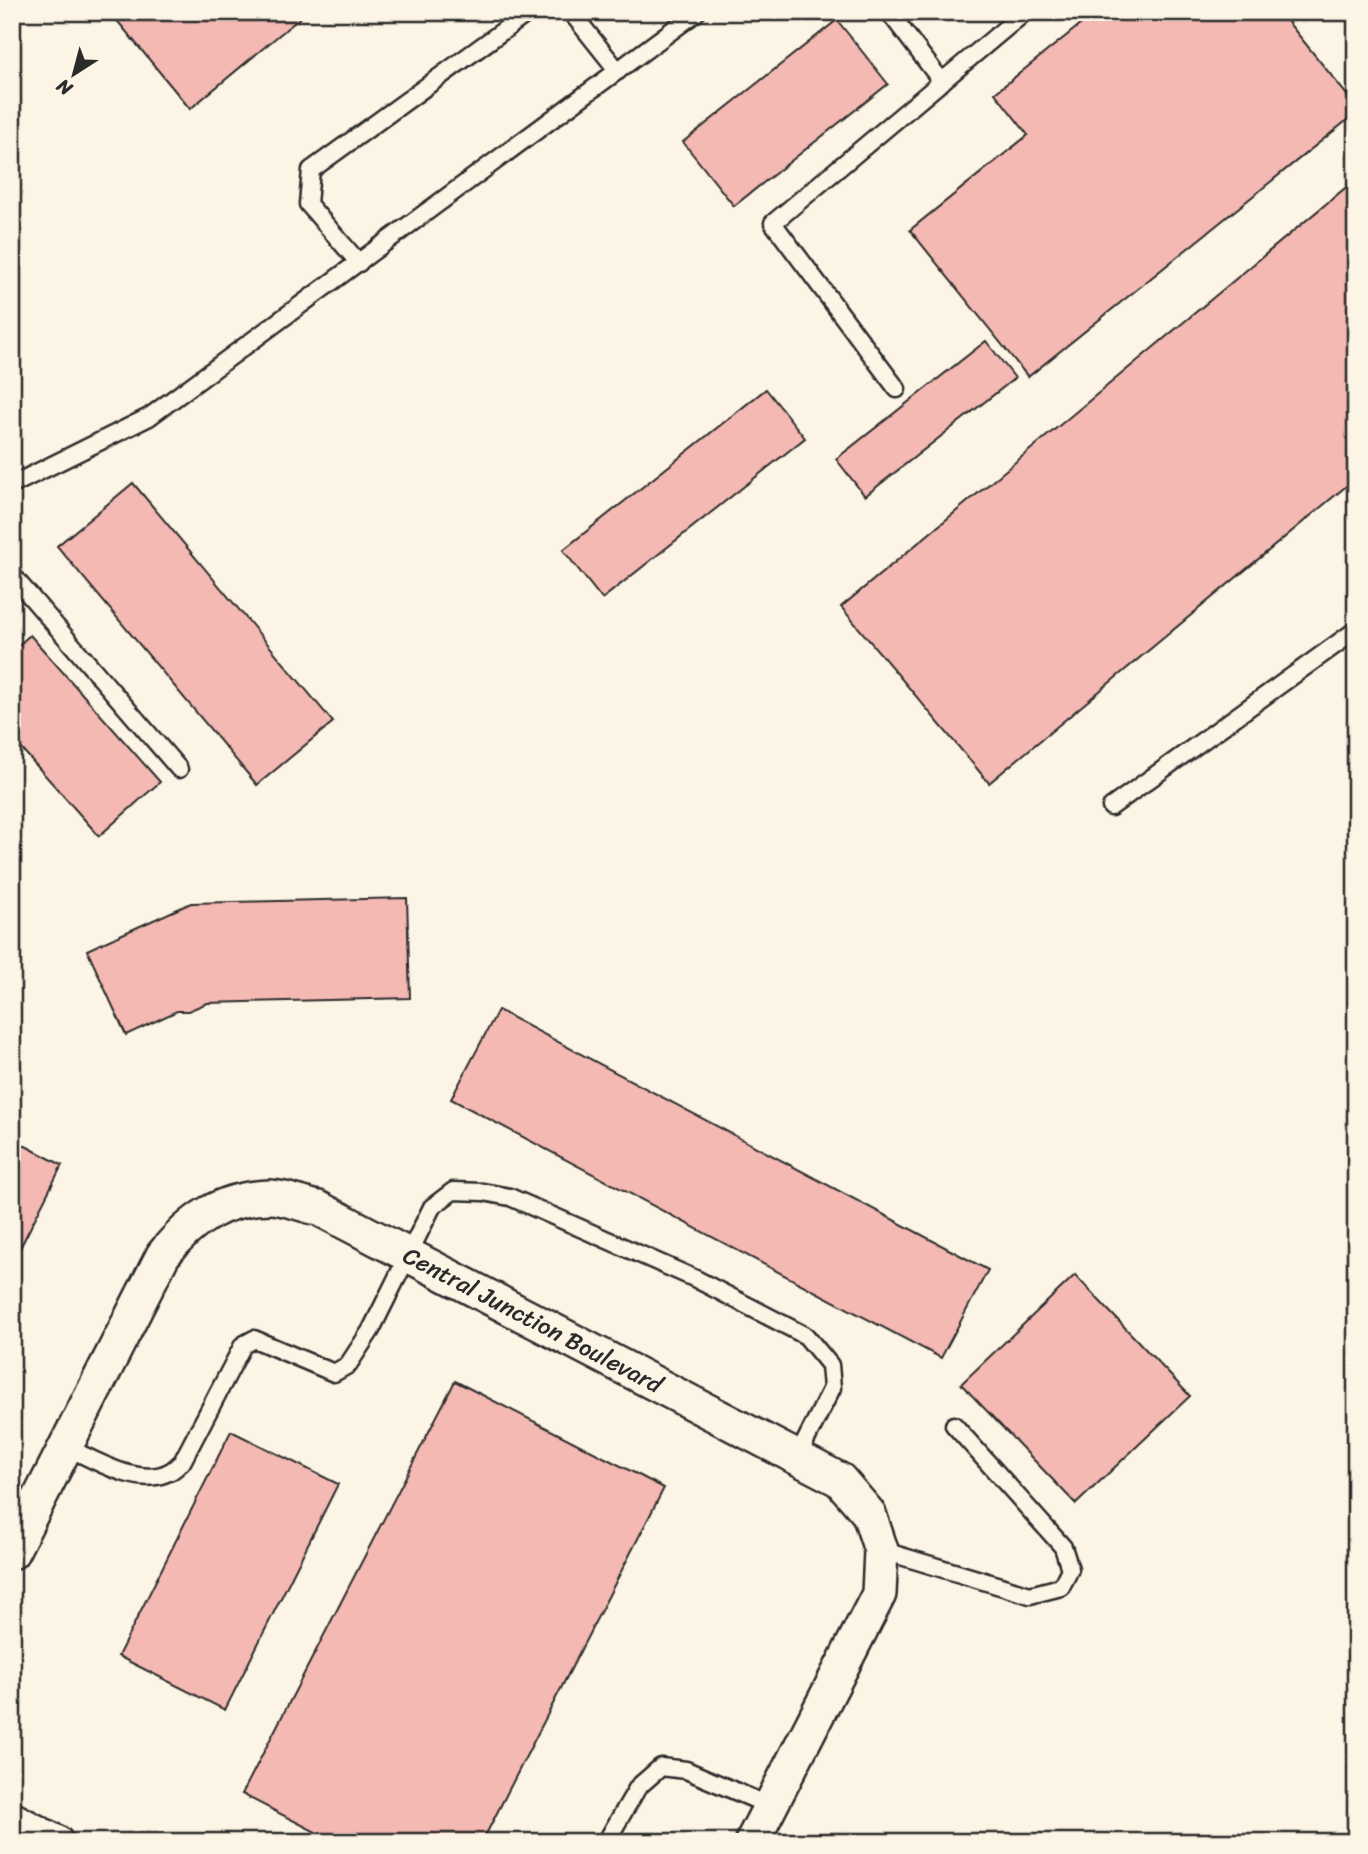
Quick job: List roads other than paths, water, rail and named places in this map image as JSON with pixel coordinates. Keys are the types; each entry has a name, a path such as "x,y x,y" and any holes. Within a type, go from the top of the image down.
{"street":[{"name":"Central Junction Boulevard","path":"12,1552 163,1255 181,1233 209,1210 240,1202 271,1197 318,1208 839,1480 869,1514 881,1550 879,1594 752,1842"},
{"path":"12,1819 56,1842"}],"lane":[{"path":"359,262 308,204 311,170 529,12"},
{"path":"571,12 618,71"},
{"path":"12,485 149,417 697,12"},
{"path":"889,12 942,82"},
{"path":"897,389 773,223 1025,12"},
{"path":"12,575 179,769"},
{"path":"1111,807 1356,630"},
{"path":"66,1447 133,1474 147,1477 168,1473 182,1462 243,1345 254,1339 334,1373 348,1365 371,1330 432,1208 453,1191 483,1192 510,1197 696,1279 806,1336 830,1365 832,1388 797,1458"},
{"path":"881,1550 1030,1595 1061,1587 1070,1569 1063,1547 954,1425"},
{"path":"606,1842 638,1787 661,1767 686,1770 771,1806"}]}
